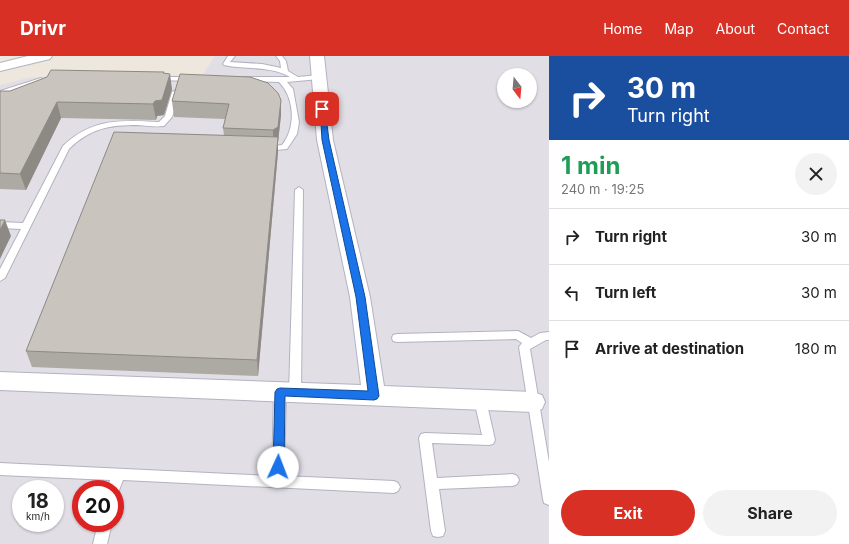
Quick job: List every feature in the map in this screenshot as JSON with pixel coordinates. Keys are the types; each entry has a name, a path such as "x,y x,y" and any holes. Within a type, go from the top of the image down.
{"street":[{"path":"0,67 45,56"},
{"path":"317,56 325,140 360,297 374,396"},
{"path":"0,381 533,402"}],"lane":[{"path":"232,56 226,64 262,66 285,71 296,78"},
{"path":"279,56 283,61 285,71"},
{"path":"240,79 280,80 319,77"},
{"path":"0,93 50,79"},
{"path":"149,79 202,79"},
{"path":"0,278 66,148 75,137 87,130 106,125 161,124 168,117 180,79"},
{"path":"258,148 274,149 284,147 294,135 296,127 292,93 290,89 280,80"},
{"path":"278,482 288,392 299,190"},
{"path":"0,225 26,226"},
{"path":"397,338 518,335 530,343"},
{"path":"549,336 544,336 524,346 549,499"},
{"path":"438,531 425,438 489,440 480,400"},
{"path":"0,469 394,487"},
{"path":"117,480 118,475"},
{"path":"431,484 513,480"},
{"path":"100,544 103,532"}],"shaded area":[{"path":"215,56 549,56 549,544 0,544 0,85 28,78 65,75 202,76"}],"building":[{"path":"51,70 164,72 163,73 170,74 162,100 155,101 153,104 57,102 20,174 0,173 0,91 10,91 47,77"},
{"path":"180,74 250,77 268,83 278,93 281,100 278,127 273,130 223,128 229,104 172,101"},
{"path":"114,132 278,137 257,360 26,351"},
{"path":"0,220 5,220 0,230"}],"route":[{"path":"278,467 280,392 374,396 360,297 325,140 322,109"}]}
